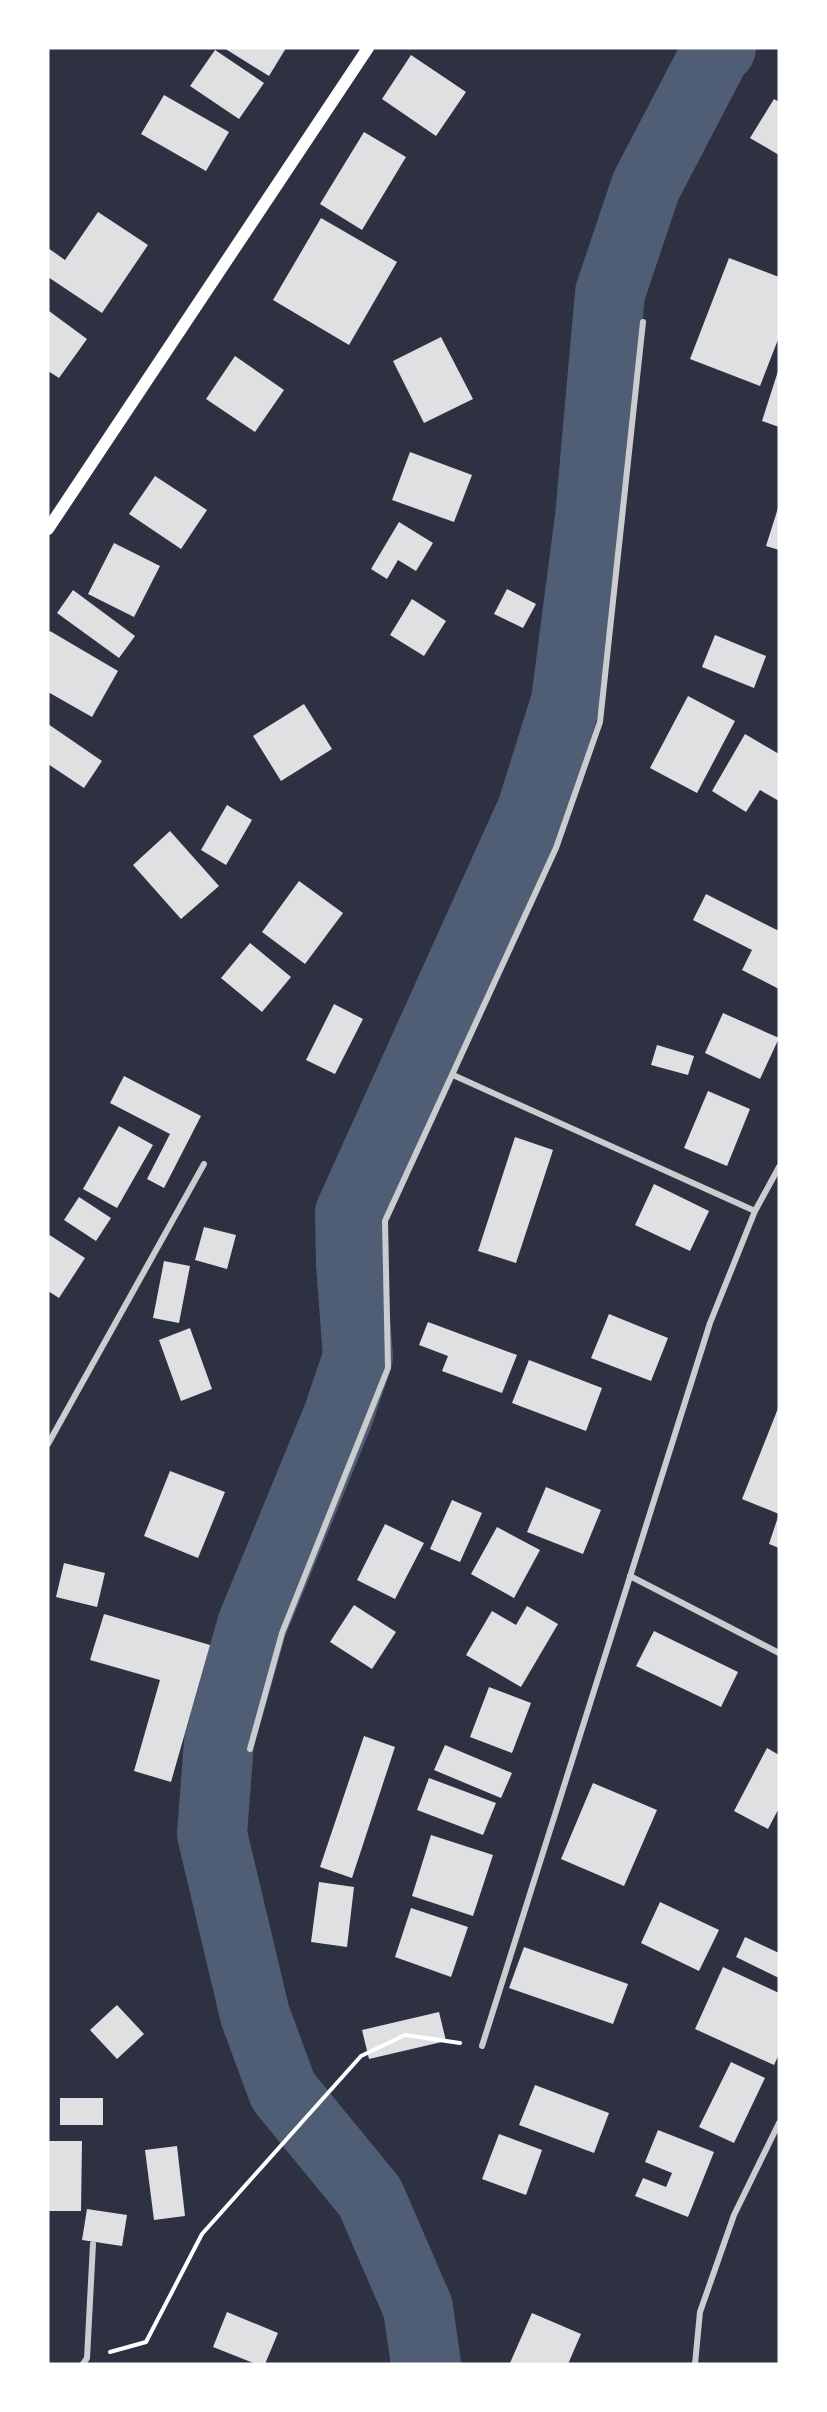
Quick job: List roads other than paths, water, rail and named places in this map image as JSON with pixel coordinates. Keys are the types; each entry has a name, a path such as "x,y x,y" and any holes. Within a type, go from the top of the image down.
{"main road":[{"path":"48,529 368,48"}],"street":[{"path":"250,1749 282,1633 388,1368 384,1221 556,848 600,722 643,322"},
{"path":"453,1075 755,1211"},
{"path":"48,1444 204,1164"},
{"path":"482,2046 710,1323 755,1211 779,1167"},
{"path":"630,1576 779,1653"},
{"path":"695,2364 700,2312 734,2215 779,2123"},
{"path":"85,2361 93,2244"}],"waterway":[{"path":"426,2364 418,2308 370,2197 283,2091 255,2015 212,1834 219,1742 252,1625 338,1416 358,1357 351,1264 350,1213 532,810 566,701 590,517 610,293 646,186 716,52 721,48"}]}
